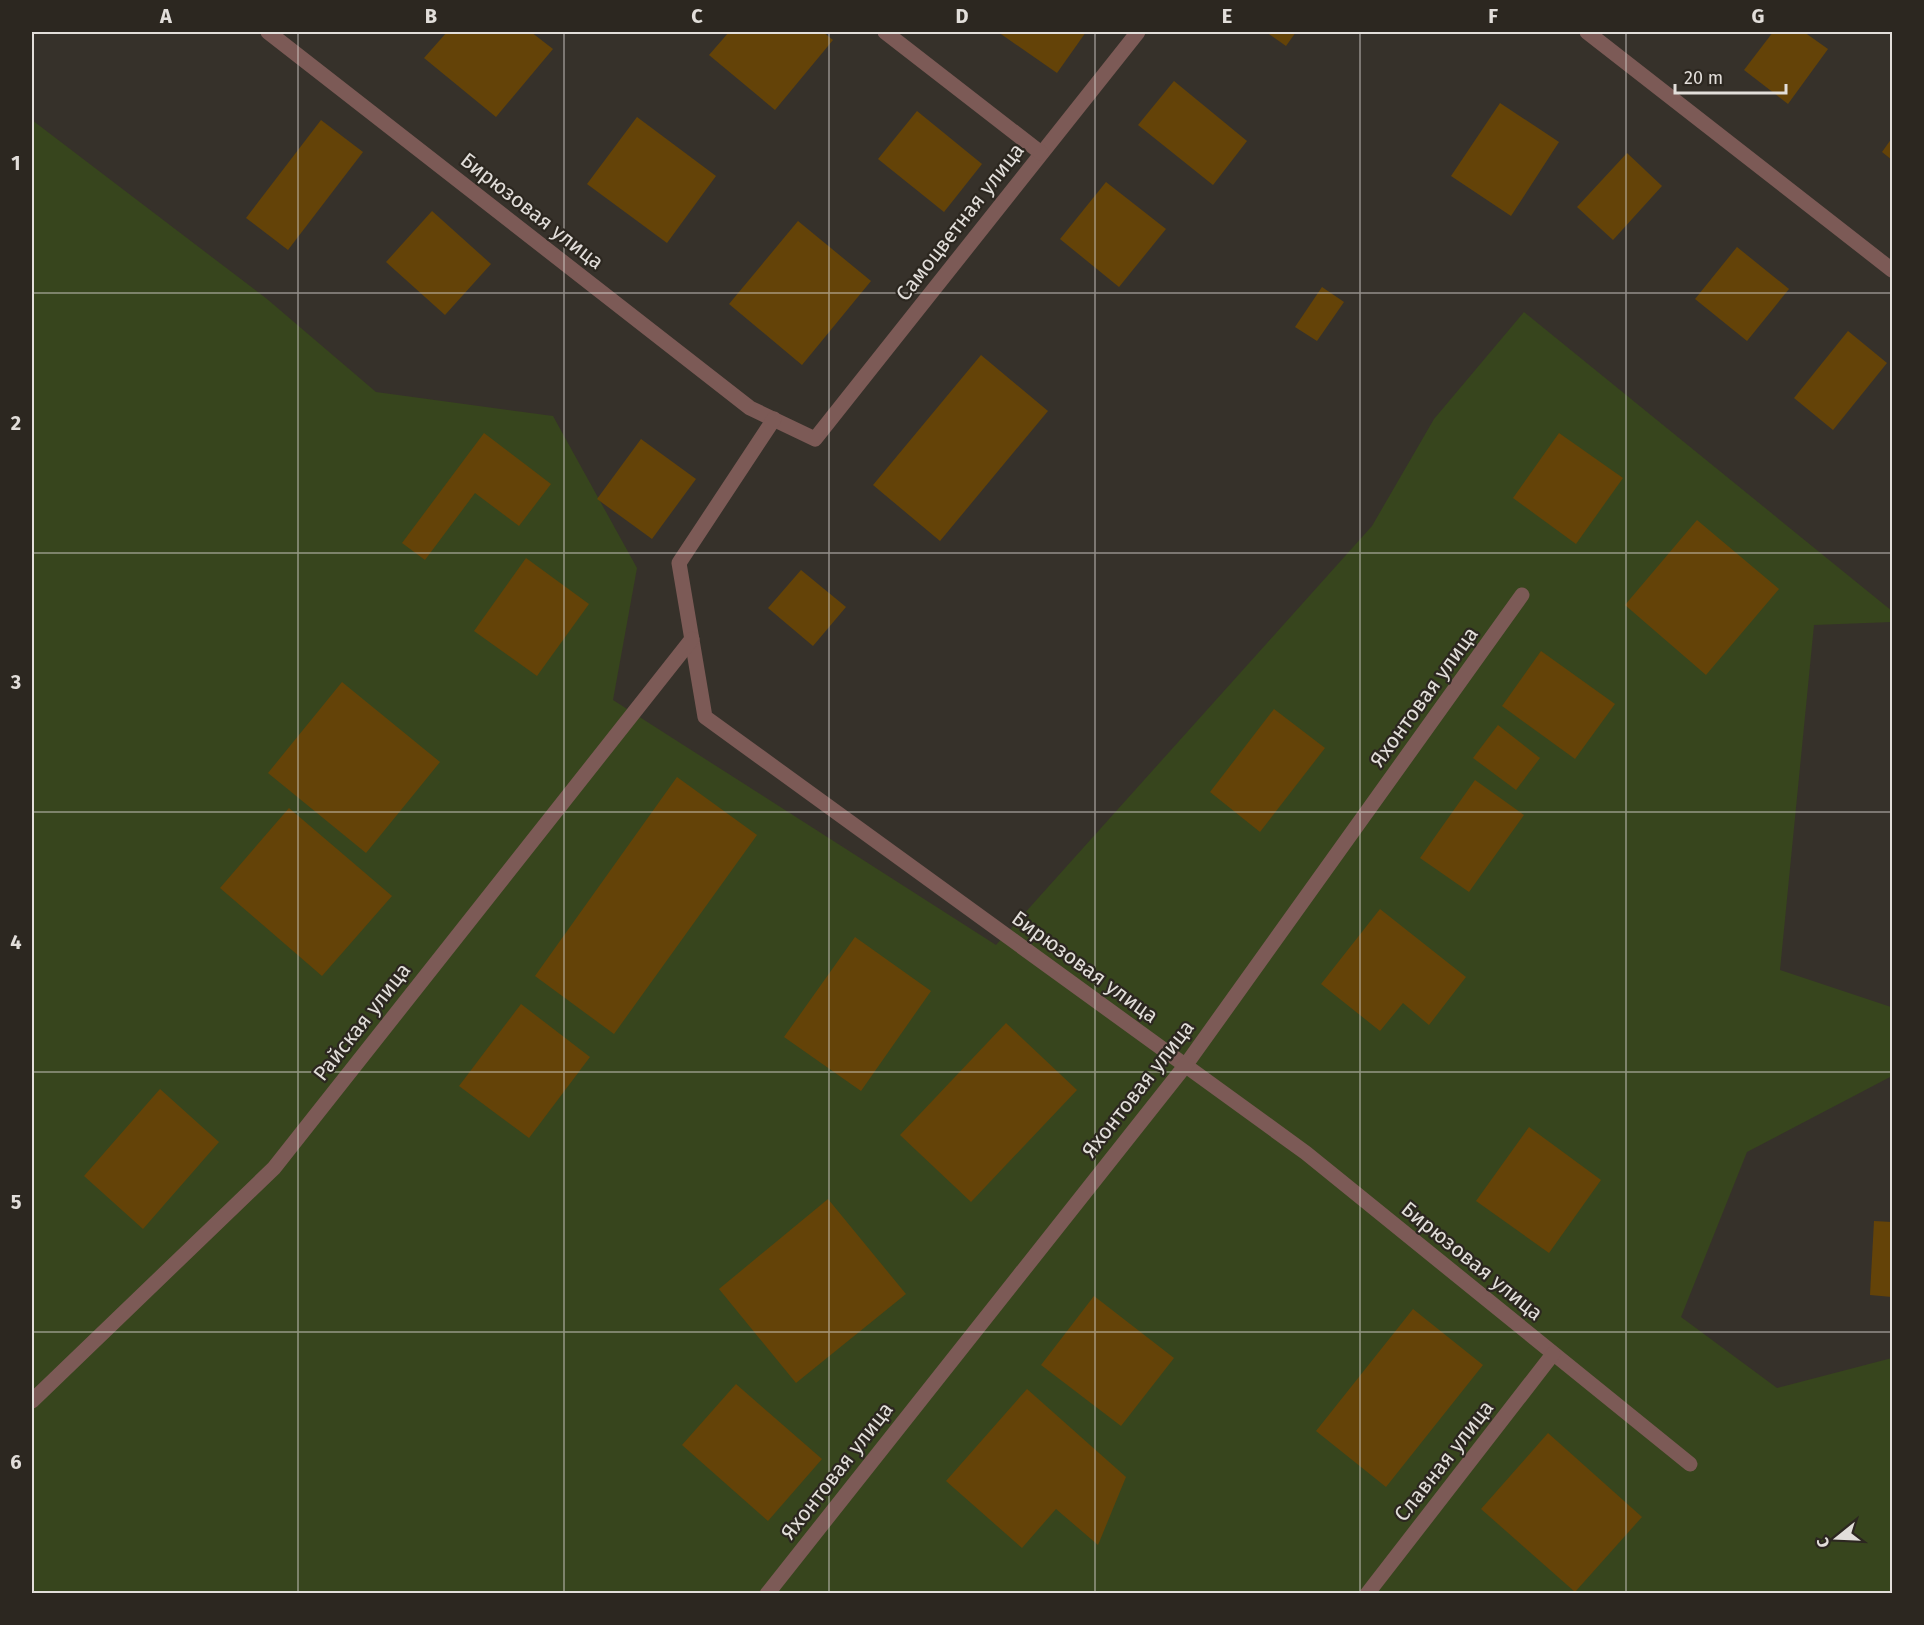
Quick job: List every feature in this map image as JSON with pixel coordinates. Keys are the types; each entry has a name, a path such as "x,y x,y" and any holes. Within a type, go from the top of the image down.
{"street":[{"name":"Бирюзовая улица","path":"268,32 750,408 815,438"},
{"path":"885,32 1041,153"},
{"name":"Самоцветная улица","path":"815,438 1138,32"},
{"path":"1587,32 1893,270"},
{"name":"Бирюзовая улица","path":"774,419 679,563 705,717 1306,1153 1690,1464"},
{"name":"Яхонтовая улица","path":"767,1593 1185,1066 1522,595"},
{"name":"Райская улица","path":"32,1401 274,1168 692,639"},
{"name":"Славная улица","path":"1367,1593 1553,1354"}],"green space":[{"path":"32,120 267,299 376,392 553,416 637,568 613,700 996,945 1372,526 1434,419 1524,312 1892,611 1892,622 1814,625 1780,970 1891,1007 1892,1076 1747,1152 1681,1317 1777,1388 1892,1358 1892,1593 32,1593"}],"building":[{"path":"447,32 531,32 553,49 496,117 424,58"},
{"path":"729,32 823,32 833,40 775,110 709,55"},
{"path":"998,32 1086,32 1057,73"},
{"path":"1266,32 1296,32 1286,46"},
{"path":"1773,32 1804,32 1828,49 1788,104 1744,70"},
{"path":"1174,81 1247,141 1213,185 1138,125"},
{"path":"1500,103 1559,142 1511,216 1451,176"},
{"path":"917,111 982,164 944,212 878,159"},
{"path":"637,117 716,176 667,243 587,184"},
{"path":"321,120 363,152 288,250 246,218"},
{"path":"1892,138 1892,160 1882,152"},
{"path":"1627,153 1662,186 1613,240 1577,207"},
{"path":"1106,182 1166,229 1119,287 1060,239"},
{"path":"432,211 491,264 445,315 386,262"},
{"path":"798,221 871,281 802,365 729,304"},
{"path":"1737,247 1789,289 1747,341 1695,299"},
{"path":"1322,287 1344,302 1317,341 1295,327"},
{"path":"1848,331 1887,363 1833,430 1794,398"},
{"path":"981,355 1048,411 940,541 873,485"},
{"path":"484,433 551,484 519,526 475,493 425,560 402,543"},
{"path":"1559,433 1623,478 1576,544 1513,498"},
{"path":"641,439 696,479 652,539 597,499"},
{"path":"1697,520 1779,589 1706,675 1625,605"},
{"path":"526,558 589,604 537,676 474,631"},
{"path":"801,570 846,607 813,646 768,608"},
{"path":"1541,651 1615,704 1575,759 1502,706"},
{"path":"342,682 440,762 366,853 268,773"},
{"path":"1274,709 1325,748 1260,832 1210,792"},
{"path":"1498,725 1540,758 1516,790 1473,758"},
{"path":"677,777 757,835 614,1034 535,976"},
{"path":"1475,780 1524,815 1469,892 1420,858"},
{"path":"289,808 392,896 322,976 220,888"},
{"path":"1380,909 1466,977 1429,1025 1403,1003 1380,1031 1321,984"},
{"path":"855,937 931,991 861,1091 784,1037"},
{"path":"521,1004 590,1057 529,1138 459,1086"},
{"path":"1006,1023 1077,1090 971,1202 900,1135"},
{"path":"160,1089 219,1142 143,1229 84,1176"},
{"path":"1529,1127 1601,1180 1549,1253 1476,1201"},
{"path":"828,1199 906,1294 796,1383 719,1289"},
{"path":"1874,1221 1892,1222 1892,1297 1870,1295"},
{"path":"1094,1296 1174,1358 1121,1426 1041,1365"},
{"path":"1413,1309 1483,1365 1386,1487 1316,1431"},
{"path":"736,1384 822,1459 768,1521 682,1445"},
{"path":"1027,1389 1126,1477 1098,1545 1056,1509 1022,1548 946,1481"},
{"path":"1548,1433 1642,1517 1575,1592 1481,1509"}]}
